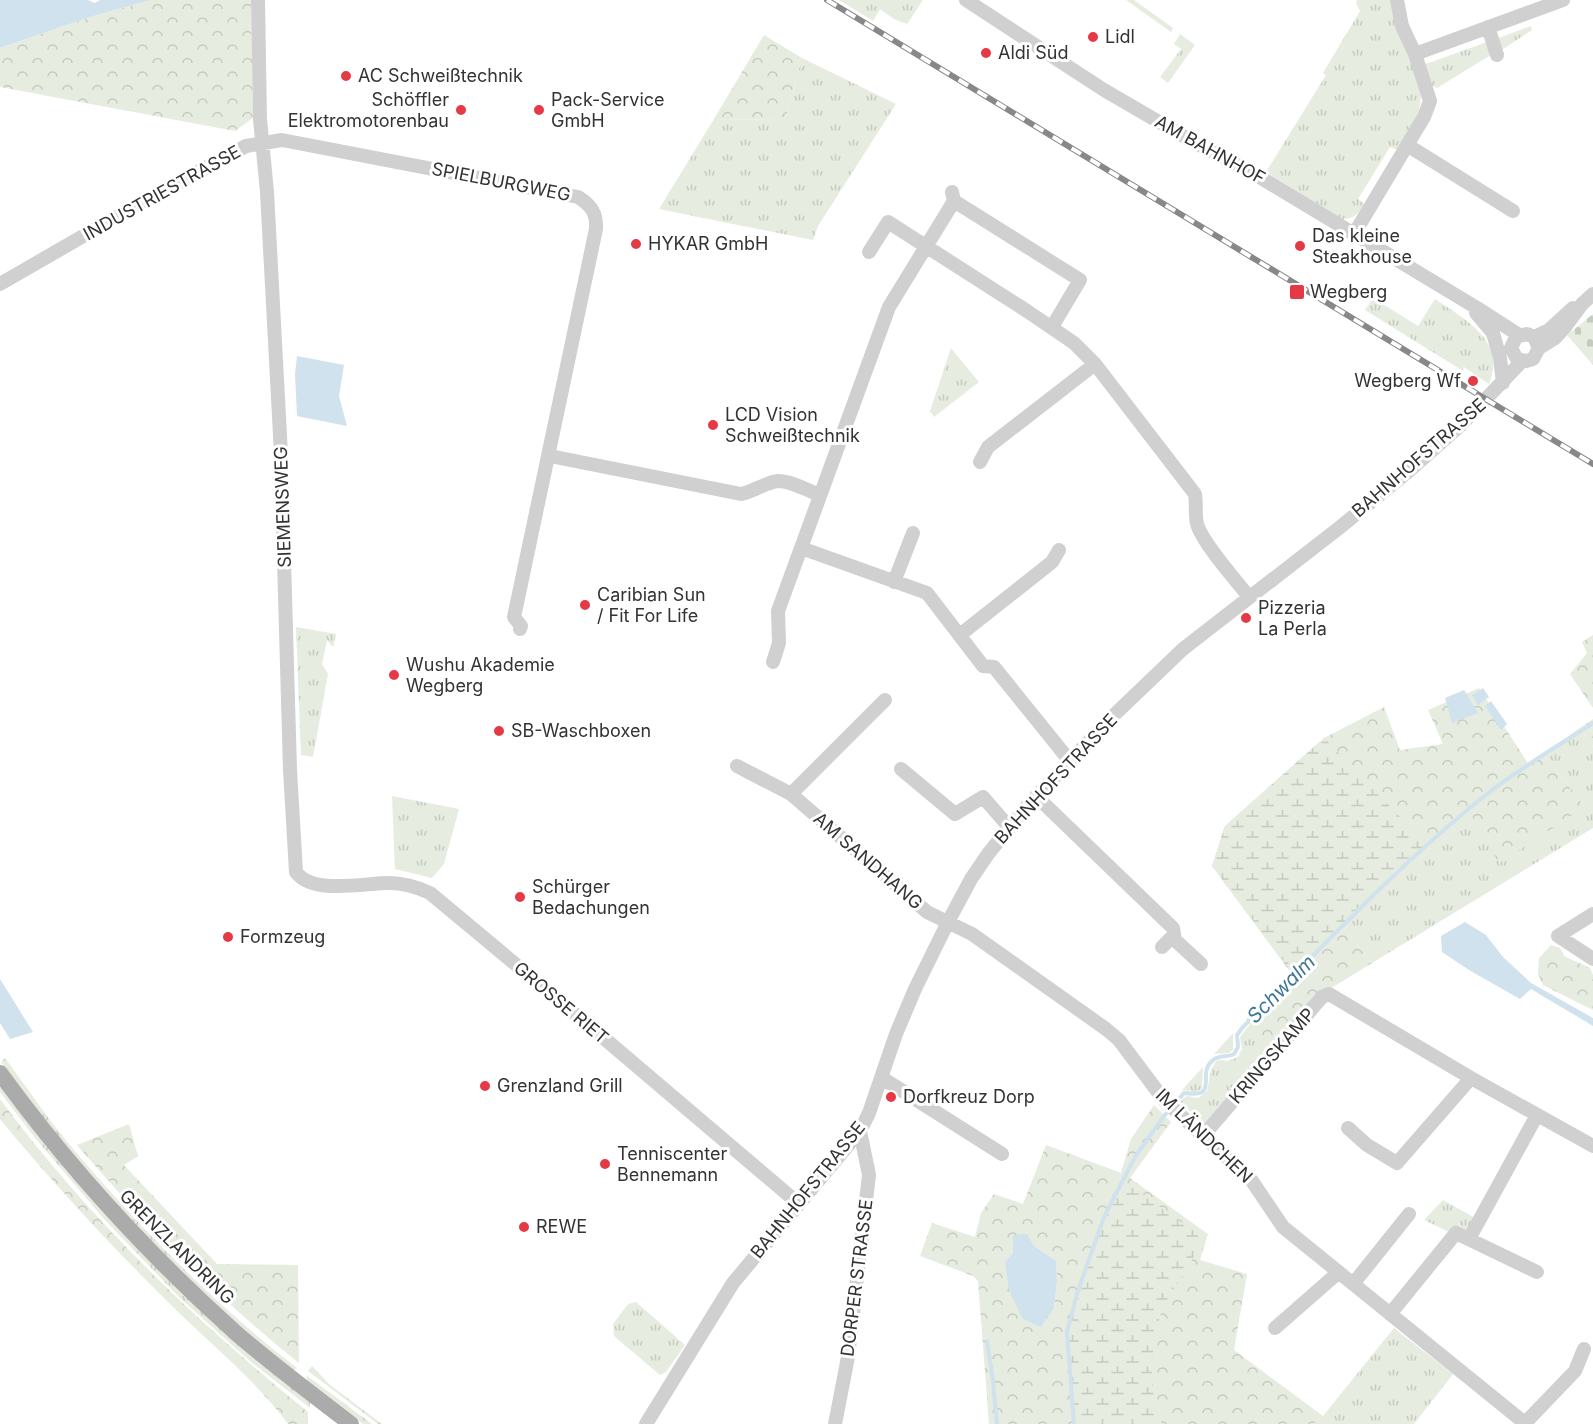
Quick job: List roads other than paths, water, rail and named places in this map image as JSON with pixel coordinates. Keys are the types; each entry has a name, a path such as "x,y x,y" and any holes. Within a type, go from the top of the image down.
{"main road":[{"name":"GRENZLANDRING","path":"0,1073 60,1151 149,1250 238,1335 351,1424"}],"street":[{"name":"INDUSTRIESTRASSE","path":"0,284 137,205 246,146 264,143 260,119 258,0"},
{"path":"1354,234 1424,117 1430,101 1415,54 1402,26 1397,0"},
{"path":"1415,54 1563,0"},
{"name":"AM BAHNHOF","path":"970,1 1104,90 1190,140 1248,170 1477,308 1515,339"},
{"path":"1488,27 1497,55"},
{"name":"SPIELBURGWEG","path":"264,143 282,140 388,159 578,196 591,206 597,221 594,245 514,617 521,626 520,629"},
{"name":"SIEMENSWEG","path":"264,143 281,454 290,770 296,872"},
{"path":"1407,145 1513,211"},
{"path":"773,662 779,643 778,611 889,308 927,248 953,197 1080,280 1052,327"},
{"path":"869,252 888,222 1074,343 1095,364 1195,494 1198,506 1197,526 1203,538 1249,597"},
{"name":"BAHNHOFSTRASSE","path":"646,1424 733,1283 860,1131 915,989 971,879 1009,827 1069,760 1183,650 1410,470 1462,424 1522,361 1533,358 1536,343 1549,330 1593,294"},
{"name":"AM BAHNHOF","path":"1457,296 1476,312 1493,333 1503,383"},
{"path":"1522,361 1514,356 1515,339 1527,334 1536,343"},
{"path":"980,462 988,447 1095,364"},
{"path":"550,456 741,494 752,492 776,481 819,495"},
{"path":"894,582 912,533"},
{"path":"801,549 927,593 983,666 994,667 1069,760"},
{"path":"960,634 1052,562 1059,550"},
{"path":"791,794 885,700"},
{"name":"AM SANDHANG","path":"737,766 791,794 927,912 948,922"},
{"path":"902,769 955,814 983,797 1009,827"},
{"path":"1036,796 1173,928 1175,940 1201,964"},
{"name":"GROSSE RIET","path":"296,872 301,879 317,885 391,883 409,885 430,893 799,1204"},
{"path":"1593,914 1558,936 1593,959"},
{"name":"IM LÄNDCHEN","path":"948,922 972,934 1119,1040 1164,1100 1252,1181 1283,1227 1526,1423 1575,1371 1584,1349"},
{"path":"1162,948 1174,935"},
{"name":"KRINGSKAMP","path":"1203,1136 1322,997 1329,994 1471,1078 1593,1146"},
{"path":"882,1078 1002,1154"},
{"path":"1348,1128 1367,1145 1398,1163 1471,1078"},
{"path":"1468,1239 1537,1115"},
{"name":"DORPER STRASSE","path":"835,1424 848,1357 869,1175 860,1131"},
{"path":"1353,1284 1408,1214"},
{"path":"1390,1314 1455,1233 1536,1272"},
{"path":"1275,1328 1339,1272"}],"water":[{"path":"0,0 88,0 95,3 100,0 151,0 90,17 0,48"},
{"path":"297,356 344,365 339,396 347,426 297,416 295,374"},
{"path":"1483,688 1489,697 1478,705 1472,695"},
{"path":"1464,690 1478,713 1452,723 1445,698"},
{"path":"1491,701 1507,724 1501,730 1485,706"},
{"path":"1465,922 1486,935 1503,957 1531,983 1593,1018 1593,1026 1531,989 1520,999 1442,952 1441,936"},
{"path":"0,979 33,1032 10,1039 0,1023"},
{"path":"1027,1234 1033,1245 1056,1261 1057,1282 1054,1308 1041,1327 1023,1319 1009,1291 1005,1262 1013,1253 1013,1235"}],"waterway":[{"name":"Schwalm","path":"1074,1424 1067,1332 1077,1294 1104,1217 1135,1157 1164,1116 1184,1093 1195,1094 1205,1089 1206,1073 1212,1061 1234,1054 1238,1047 1237,1035 1243,1027 1423,849 1500,784 1593,723"},
{"path":"987,1341 997,1424"}],"railway":[{"path":"827,0 1593,464"}],"place":[{"name":"Lidl","path":"1093,37"},
{"name":"Aldi Süd","path":"986,53"},
{"name":"AC Schweißtechnik","path":"346,76"},
{"name":"Schöffler Elektromotorenbau","path":"461,110"},
{"name":"Pack-Service GmbH","path":"539,110"},
{"name":"HYKAR GmbH","path":"636,244"},
{"name":"Das kleine Steakhouse","path":"1300,246"},
{"name":"Wegberg","path":"1297,292"},
{"name":"Wegberg Wf","path":"1473,381"},
{"name":"LCD Vision Schweißtechnik","path":"713,425"},
{"name":"Caribian Sun / Fit For Life","path":"585,605"},
{"name":"Pizzeria La Perla","path":"1246,618"},
{"name":"Wushu Akademie Wegberg","path":"394,675"},
{"name":"SB-Waschboxen","path":"499,731"},
{"name":"Schürger Bedachungen","path":"520,897"},
{"name":"Formzeug","path":"228,937"},
{"name":"Grenzland Grill","path":"485,1086"},
{"name":"Dorfkreuz Dorp","path":"891,1097"},
{"name":"Tenniscenter Bennemann","path":"605,1164"},
{"name":"REWE","path":"524,1227"}]}
